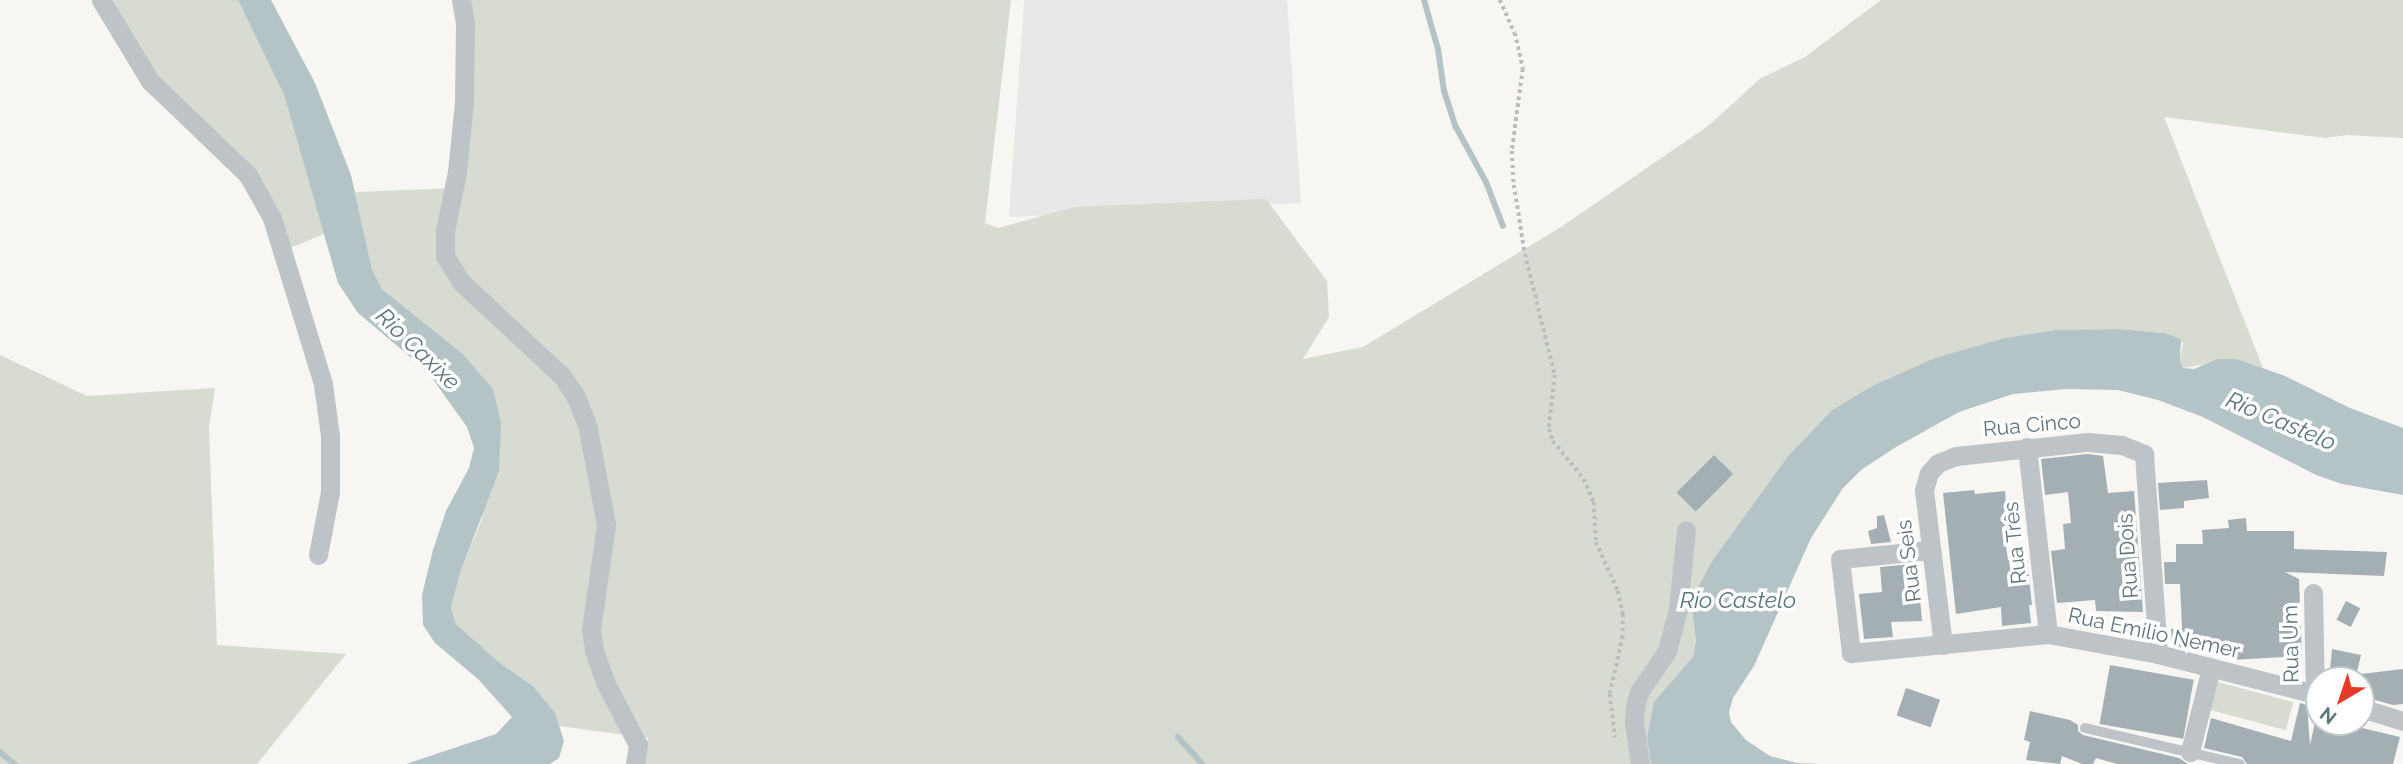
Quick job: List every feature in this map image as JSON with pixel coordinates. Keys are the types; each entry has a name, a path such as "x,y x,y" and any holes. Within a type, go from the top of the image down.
{"street":[{"path":"101,0 150,81 248,175 272,218 323,384 330,436 330,492 318,555"},
{"path":"461,0 465,23 464,102 457,172 445,231 445,256 461,282 562,376 575,395 587,424 606,525 591,629 594,651 606,684 638,745 635,764"},
{"name":"Rua Cinco","path":"1929,473 1938,463 1956,456 2027,447 2088,442 2122,444 2144,454"},
{"name":"Rua Três","path":"2027,447 2048,634"},
{"name":"Rua Dois","path":"2144,454 2158,654"},
{"name":"Rua Seis","path":"1929,473 1924,490 1942,645"},
{"path":"1640,764 1634,722 1635,706 1639,692 1667,651 1678,609 1686,530"},
{"name":"Rua Emilio Nemer","path":"1930,550 1840,559 1852,653 2048,634 2158,654 2305,691"},
{"name":"Rua Um","path":"2313,593 2316,666"},
{"path":"2190,752 2211,668"},
{"path":"2375,712 2403,721"}],"lane":[{"path":"2085,728 2240,764"}],"path":[{"path":"1500,0 1515,33 1523,69 1512,151 1514,185 1525,254 1555,375 1549,429 1553,441 1584,479 1594,502 1596,542 1618,591 1623,614 1623,636 1610,694 1617,748"}],"shaded area":[{"path":"109,0 238,0 284,95 324,234 288,249 265,192 155,75"},
{"path":"463,0 1011,0 985,223 998,228 1074,207 1266,199 1327,281 1329,317 1303,359 1363,347 1561,227 1708,126 1761,78 1805,57 1881,0 2403,0 2403,138 2347,135 2325,138 2164,117 2263,368 2237,359 2183,368 2180,361 2183,343 2164,333 2120,329 2055,330 2005,338 1872,386 1832,410 1788,456 1712,561 1697,589 1692,610 1696,641 1693,657 1676,679 1647,738 1651,764 642,764 648,738 559,726 533,686 500,663 456,624 451,608 460,573 482,519 493,389 463,354 382,289 372,269 355,192 457,188"},
{"path":"1024,0 1287,0 1301,203 1009,217"},
{"path":"0,355 87,396 215,388 209,427 217,645 346,654 257,764 0,764"},
{"path":"2218,682 2293,702 2286,730 2210,710"}],"water":[{"name":"Rio Caxixe","path":"238,0 271,0 315,83 351,175 372,269 382,289 463,354 493,389 501,423 499,471 460,573 451,608 456,624 500,663 533,686 555,713 564,741 559,758 550,764 406,764 496,734 512,717 478,679 435,643 423,625 422,595 433,550 446,511 469,468 474,448 467,427 427,371 358,313 338,283 284,95"},
{"name":"Rio Castelo","path":"2120,329 2164,333 2181,339 2180,361 2183,368 2194,369 2218,359 2237,359 2285,376 2350,408 2403,428 2403,495 2342,484 2316,475 2203,417 2158,400 2118,390 2066,389 2013,394 1959,412 1896,447 1861,470 1843,488 1811,538 1754,666 1733,698 1729,712 1731,722 1746,740 1770,756 1797,763 1821,764 1651,764 1647,738 1654,702 1693,657 1696,641 1692,610 1697,589 1712,561 1788,456 1832,410 1872,386 1935,358 2005,338 2055,330"}],"building":[{"path":"2088,454 2103,456 2108,493 2134,491 2143,612 2096,611 2095,600 2057,603 2051,551 2065,549 2063,524 2071,523 2068,492 2045,495 2041,459"},
{"path":"1714,455 1733,474 1696,512 1677,492"},
{"path":"2207,480 2209,498 2184,501 2184,508 2160,510 2158,483"},
{"path":"1974,490 1975,494 2005,491 2008,526 2003,526 2008,560 2027,558 2032,605 2029,605 2031,623 2002,626 2001,607 1956,614 1943,493"},
{"path":"1884,515 1891,542 1871,544 1868,531 1877,528 1877,516"},
{"path":"2246,518 2247,531 2294,531 2294,549 2387,552 2384,576 2285,572 2299,579 2302,656 2231,660 2216,656 2216,652 2203,653 2172,645 2171,629 2182,628 2180,584 2165,584 2164,562 2176,562 2176,544 2203,544 2202,530 2229,528 2228,520"},
{"path":"1913,564 1914,587 1919,587 1922,621 1891,622 1893,637 1864,639 1859,594 1882,592 1880,567"},
{"path":"2346,601 2360,608 2351,627 2336,620"},
{"path":"2332,649 2361,655 2358,666 2330,666"},
{"path":"2110,665 2194,680 2183,739 2100,724"},
{"path":"2403,669 2403,704 2393,705 2375,700 2375,672"},
{"path":"1906,688 1940,700 1931,727 1897,715"},
{"path":"2300,703 2305,704 2305,736 2309,736 2310,745 2312,736 2375,736 2375,731 2400,737 2393,764 2247,764 2242,757 2204,748 2211,718 2291,741"},
{"path":"2030,711 2070,720 2078,725 2078,731 2083,735 2179,758 2188,764 2117,764 2096,758 2093,764 2082,764 2062,756 2060,764 2026,760 2030,742 2024,740"}],"waterway":[{"path":"1424,0 1438,49 1444,91 1456,127 1486,182 1503,226"},
{"path":"1178,737 1202,764"},
{"path":"0,752 15,764"}]}
